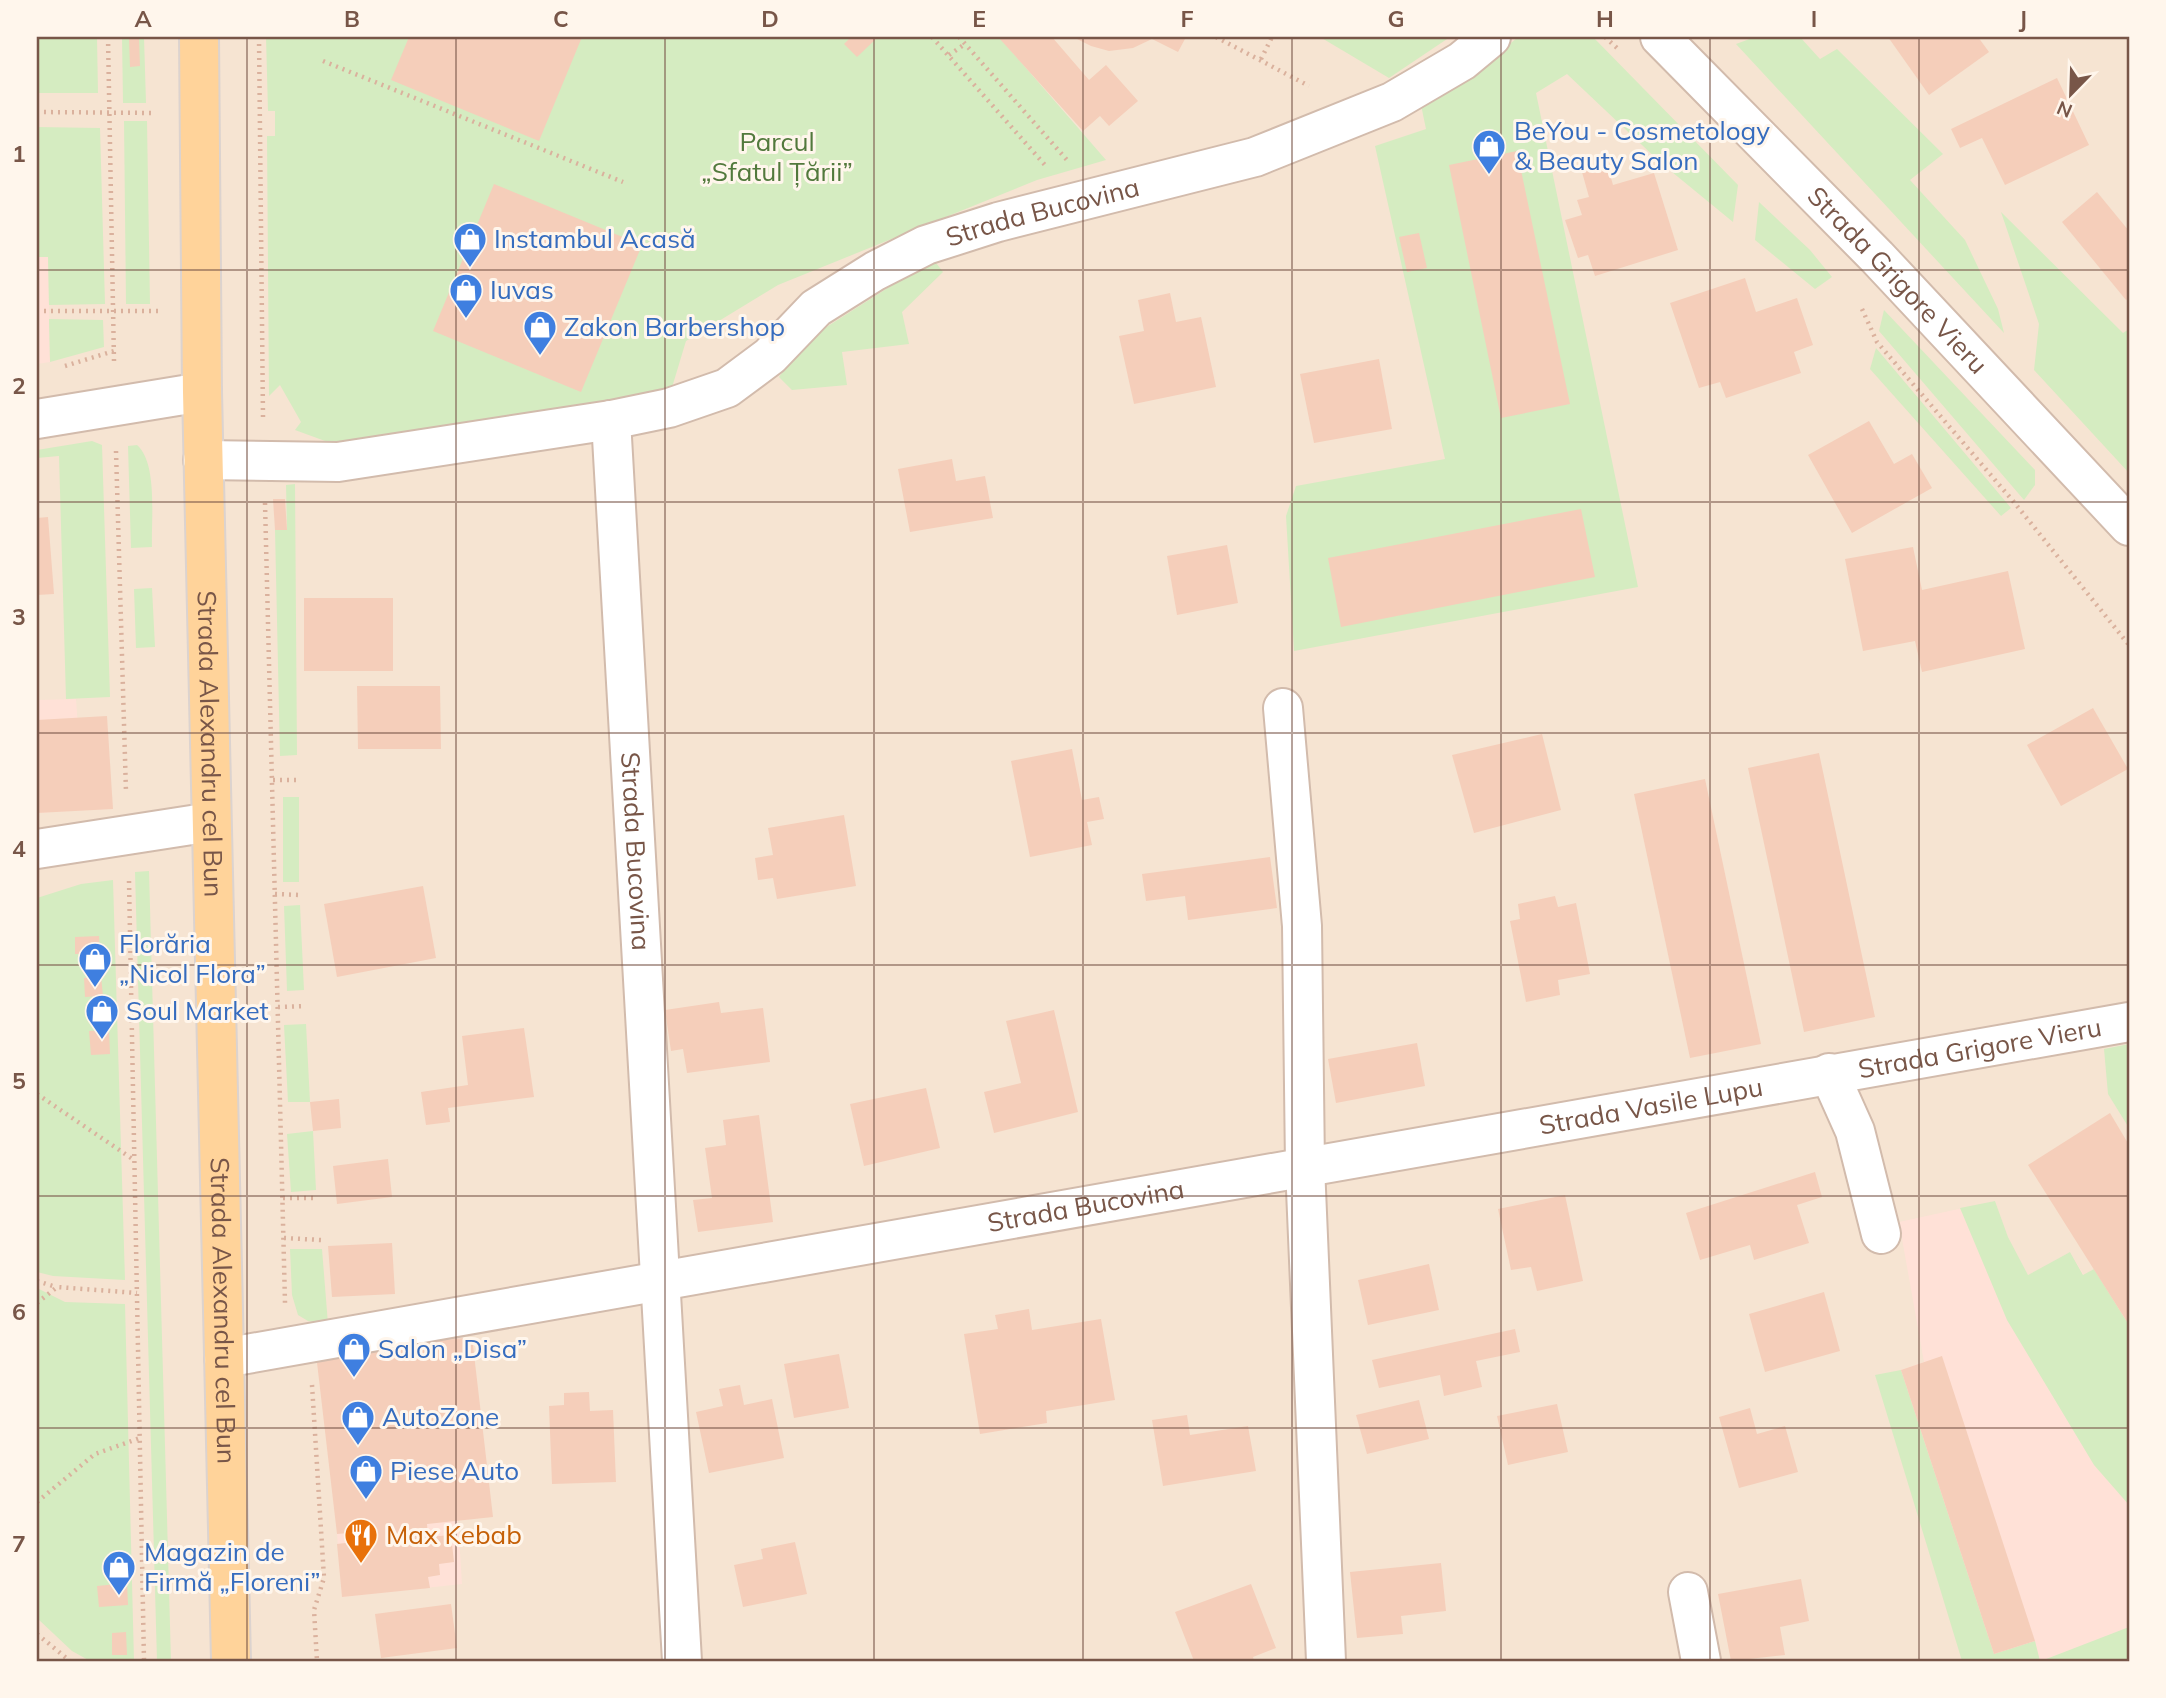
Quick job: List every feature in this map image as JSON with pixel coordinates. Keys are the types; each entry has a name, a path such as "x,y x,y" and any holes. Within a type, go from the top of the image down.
{"main road":[{"name":"Strada Alexandru cel Bun","path":"199,37 203,460 231,1661"}],"street":[{"name":"Strada Bucovina","path":"203,460 338,462 611,420 668,408 727,388 770,356 816,308 875,271 926,246 998,222 1255,157 1392,102 1462,61 1491,37"},
{"name":"Strada Grigore Vieru","path":"1660,37 1877,257 2129,526"},
{"path":"37,419 202,392"},
{"name":"Strada Bucovina","path":"611,420 682,1661"},
{"path":"1283,708 1302,926 1305,1166 1326,1661"},
{"path":"37,849 211,822"},
{"name":"Strada Grigore Vieru","path":"1829,1073 2129,1021"},
{"path":"1829,1073 1855,1131 1881,1234"},
{"name":"Strada Vasile Lupu","path":"1305,1166 1829,1073"},
{"name":"Strada Bucovina","path":"224,1358 660,1283 1305,1166"},
{"path":"1688,1592 1701,1661"}],"path":[{"path":"259,37 264,460 282,1198 288,1347 310,1367 324,1578 314,1610 317,1661"},
{"path":"932,37 1048,167 1065,158"},
{"path":"959,37 1101,197"},
{"path":"1216,37 1362,115"},
{"path":"1261,59 1272,37"},
{"path":"1605,37 1622,54"},
{"path":"949,55 965,44"},
{"path":"323,61 623,183"},
{"path":"37,112 109,112"},
{"path":"1860,304 1877,342 2013,501 2129,645"},
{"path":"37,311 201,311"},
{"path":"62,367 114,351"},
{"path":"273,780 298,780"},
{"path":"275,894 300,895"},
{"path":"278,1007 304,1006"},
{"path":"37,1094 134,1160"},
{"path":"282,1198 317,1198"},
{"path":"284,1238 321,1240"},
{"path":"37,1281 57,1287 137,1293"},
{"path":"37,1303 57,1287"},
{"path":"37,1502 95,1454 140,1438"},
{"path":"37,1634 70,1661"}],"shaded area":[{"path":"37,37 2129,37 2129,1661 37,1661"},
{"path":"48,256 50,362 37,364 37,257"},
{"path":"76,699 84,810 37,813 37,700"},
{"path":"2129,1190 2129,1661 1996,1661 1901,1370 1924,1362 1899,1222 1995,1201 2008,1237 2028,1275 2070,1252 2084,1275 2094,1269 2101,1207"},
{"path":"458,1520 462,1584 342,1597 337,1534"}],"green space":[{"path":"37,37 97,37 98,93 37,93"},
{"path":"122,37 144,37 146,103 123,103"},
{"name":"Parcul „Sfatul Țării”","path":"266,37 999,37 1106,160 1037,180 778,285 686,341 670,394 336,445 295,430 301,422 280,385 269,396 267,136 275,136 275,111 268,111"},
{"path":"1320,37 1450,37 1389,78"},
{"path":"1518,37 1593,37 1738,185 1733,222 1661,163 1567,74 1536,93 1638,587 1294,651 1286,516 1296,486 1445,459 1375,146 1426,129 1421,105 1479,70"},
{"path":"1755,37 1800,37 1820,59 1837,49 1943,154 1910,180 1965,240 1998,309 2004,333 1736,44"},
{"path":"124,121 147,121 150,304 126,304"},
{"path":"37,127 100,128 105,304 49,305 48,257 37,257"},
{"path":"1759,202 1810,250 1832,277 1815,289 1755,240"},
{"path":"2001,212 2123,333 2129,329 2129,473 2034,370 2039,324"},
{"path":"933,259 943,272 902,312 909,344 842,352 847,385 792,390 779,377 803,342"},
{"path":"1884,310 2035,470 2035,485 2024,500 1879,331"},
{"path":"49,319 103,320 104,347 50,362"},
{"path":"1876,348 2011,508 2001,516 1870,369"},
{"path":"92,441 102,445 110,697 66,699 59,456 37,458 37,450"},
{"path":"137,445 144,453 151,478 152,547 131,548 128,446"},
{"path":"295,484 297,755 280,756 275,530 287,529 286,485"},
{"path":"152,588 155,647 136,648 134,589"},
{"path":"283,797 299,797 299,882 283,882"},
{"path":"149,871 171,1661 157,1661 135,872"},
{"path":"113,880 125,1280 53,1276 37,1272 37,898 81,884"},
{"path":"300,905 304,990 287,991 284,906"},
{"path":"306,1024 310,1102 288,1102 284,1025"},
{"path":"2129,1044 2129,1128 2108,1094 2104,1049"},
{"path":"313,1131 316,1190 291,1192 287,1134"},
{"path":"1995,1201 2008,1237 2028,1275 2070,1252 2083,1275 2094,1269 2129,1325 2129,1505 2094,1465 2007,1320 1960,1208"},
{"path":"290,1249 322,1249 328,1324 308,1321 298,1315 292,1295"},
{"path":"37,1288 65,1302 125,1304 134,1661 90,1661 72,1651 37,1618"},
{"path":"1901,1370 1994,1654 2035,1641 2040,1661 1962,1661 1875,1375"},
{"path":"2129,1627 2129,1661 2041,1661"}],"building":[{"path":"129,37 139,37 140,66 130,67"},
{"path":"409,37 582,37 539,141 391,80"},
{"path":"851,37 878,37 857,57 844,44"},
{"path":"998,37 1052,37 1089,80 1106,65 1138,101 1109,126 1100,116 1083,131"},
{"path":"1073,37 1186,37 1178,52 1152,39 1133,48 1109,51"},
{"path":"1888,37 1978,37 1989,52 1929,95"},
{"path":"2057,78 2089,145 2005,185 1982,138 1960,148 1951,129"},
{"path":"1517,151 1570,404 1501,418 1449,165"},
{"path":"1607,164 1613,185 1654,173 1678,250 1595,276 1588,255 1578,258 1565,220 1582,215 1577,200 1589,197 1582,172"},
{"path":"494,184 642,245 581,392 433,331"},
{"path":"2097,192 2129,231 2129,298 2126,300 2062,222"},
{"path":"1419,233 1427,268 1407,272 1399,237"},
{"path":"1745,278 1756,312 1797,298 1813,345 1794,352 1801,373 1726,398 1720,382 1699,388 1670,303"},
{"path":"1170,293 1176,322 1201,317 1216,387 1134,404 1119,336 1144,331 1138,300"},
{"path":"1379,359 1392,429 1314,443 1300,374"},
{"path":"1869,421 1894,464 1912,454 1932,488 1852,533 1808,455"},
{"path":"952,459 956,481 985,476 993,518 910,532 898,469"},
{"path":"273,499 285,499 287,530 275,530"},
{"path":"1581,509 1595,577 1341,627 1328,558"},
{"path":"48,517 54,594 37,595 37,518"},
{"path":"1227,545 1238,603 1177,615 1167,556"},
{"path":"1913,547 1922,590 2008,571 2025,649 1922,672 1915,641 1863,651 1845,559"},
{"path":"304,598 393,598 393,671 304,671"},
{"path":"357,686 440,686 441,749 358,749"},
{"path":"2093,708 2128,769 2061,806 2027,745"},
{"path":"107,716 113,809 37,813 37,720"},
{"path":"1542,734 1561,810 1474,833 1452,755"},
{"path":"1072,749 1082,800 1099,797 1104,819 1087,822 1092,845 1030,857 1011,761"},
{"path":"1819,753 1875,1017 1804,1032 1748,768"},
{"path":"1705,779 1761,1044 1690,1058 1634,794"},
{"path":"844,815 856,886 777,899 773,878 758,880 755,858 773,855 768,828"},
{"path":"1270,857 1277,908 1188,920 1185,896 1146,901 1142,874"},
{"path":"423,886 436,958 337,977 324,904"},
{"path":"1555,896 1558,907 1576,903 1590,974 1558,980 1560,995 1526,1002 1510,921 1520,919 1518,904"},
{"path":"99,936 100,954 75,954 75,937"},
{"path":"101,976 103,996 85,997 84,978"},
{"path":"719,1002 721,1013 763,1008 770,1062 687,1073 683,1049 671,1051 665,1010"},
{"path":"1054,1010 1078,1112 994,1133 984,1092 1021,1083 1006,1021"},
{"path":"524,1028 534,1097 448,1108 450,1122 426,1125 421,1092 468,1085 462,1036"},
{"path":"109,1030 110,1054 91,1055 89,1031"},
{"path":"1417,1043 1425,1086 1336,1103 1328,1059"},
{"path":"926,1088 940,1148 864,1166 850,1104"},
{"path":"339,1099 341,1128 313,1131 310,1102"},
{"path":"2110,1113 2129,1145 2129,1325 2028,1165"},
{"path":"759,1115 773,1222 698,1232 693,1200 712,1198 705,1148 726,1145 723,1120"},
{"path":"388,1159 392,1197 337,1204 333,1166"},
{"path":"1815,1172 1822,1197 1797,1205 1809,1243 1754,1260 1750,1245 1700,1260 1686,1213"},
{"path":"1565,1195 1583,1281 1537,1291 1531,1267 1511,1270 1498,1209"},
{"path":"392,1243 395,1294 332,1297 328,1246"},
{"path":"1429,1264 1439,1310 1368,1325 1358,1280"},
{"path":"1824,1292 1840,1351 1765,1372 1749,1314"},
{"path":"1029,1309 1032,1330 1101,1319 1115,1400 1046,1411 1047,1423 980,1434 964,1334 998,1329 995,1315"},
{"path":"1515,1329 1520,1352 1476,1361 1482,1387 1444,1396 1440,1375 1379,1388 1372,1360"},
{"path":"472,1337 493,1517 427,1524 428,1537 451,1535 454,1562 439,1564 440,1575 428,1577 430,1588 342,1597 337,1544 361,1541 360,1532 337,1534 316,1354"},
{"path":"839,1354 849,1408 794,1418 784,1364"},
{"path":"1942,1356 2035,1641 1994,1654 1901,1370"},
{"path":"740,1385 744,1405 772,1399 784,1458 709,1473 696,1412 723,1406 719,1389"},
{"path":"589,1392 590,1411 613,1410 616,1482 552,1484 549,1406 564,1405 564,1393"},
{"path":"1419,1400 1429,1439 1367,1454 1356,1415"},
{"path":"1557,1404 1568,1452 1508,1465 1497,1416"},
{"path":"1750,1408 1757,1434 1785,1426 1798,1472 1739,1488 1719,1417"},
{"path":"1187,1415 1190,1435 1248,1426 1256,1471 1163,1486 1152,1420"},
{"path":"795,1542 807,1594 743,1607 734,1565 763,1559 761,1549"},
{"path":"1441,1563 1446,1611 1401,1616 1403,1634 1357,1638 1350,1572"},
{"path":"1801,1579 1809,1621 1780,1627 1785,1655 1731,1661 1718,1594"},
{"path":"127,1583 128,1605 99,1607 97,1586"},
{"path":"1251,1584 1276,1648 1253,1657 1254,1661 1194,1661 1175,1612"},
{"path":"451,1604 457,1648 381,1658 375,1614"},
{"path":"126,1632 127,1655 112,1655 112,1633"}],"place":[{"name":"BeYou - Cosmetology & Beauty Salon","path":"1489,176"},
{"name":"Instambul Acasă","path":"470,269"},
{"name":"Iuvas","path":"466,320"},
{"name":"Zakon Barbershop","path":"540,357"},
{"name":"Florăria „Nicol Flora”","path":"95,989"},
{"name":"Soul Market","path":"102,1041"},
{"name":"Salon „Disa”","path":"354,1379"},
{"name":"AutoZone","path":"358,1447"},
{"name":"Piese Auto","path":"366,1501"},
{"name":"Max Kebab","path":"361,1565"},
{"name":"Magazin de Firmă „Floreni”","path":"119,1597"}]}
